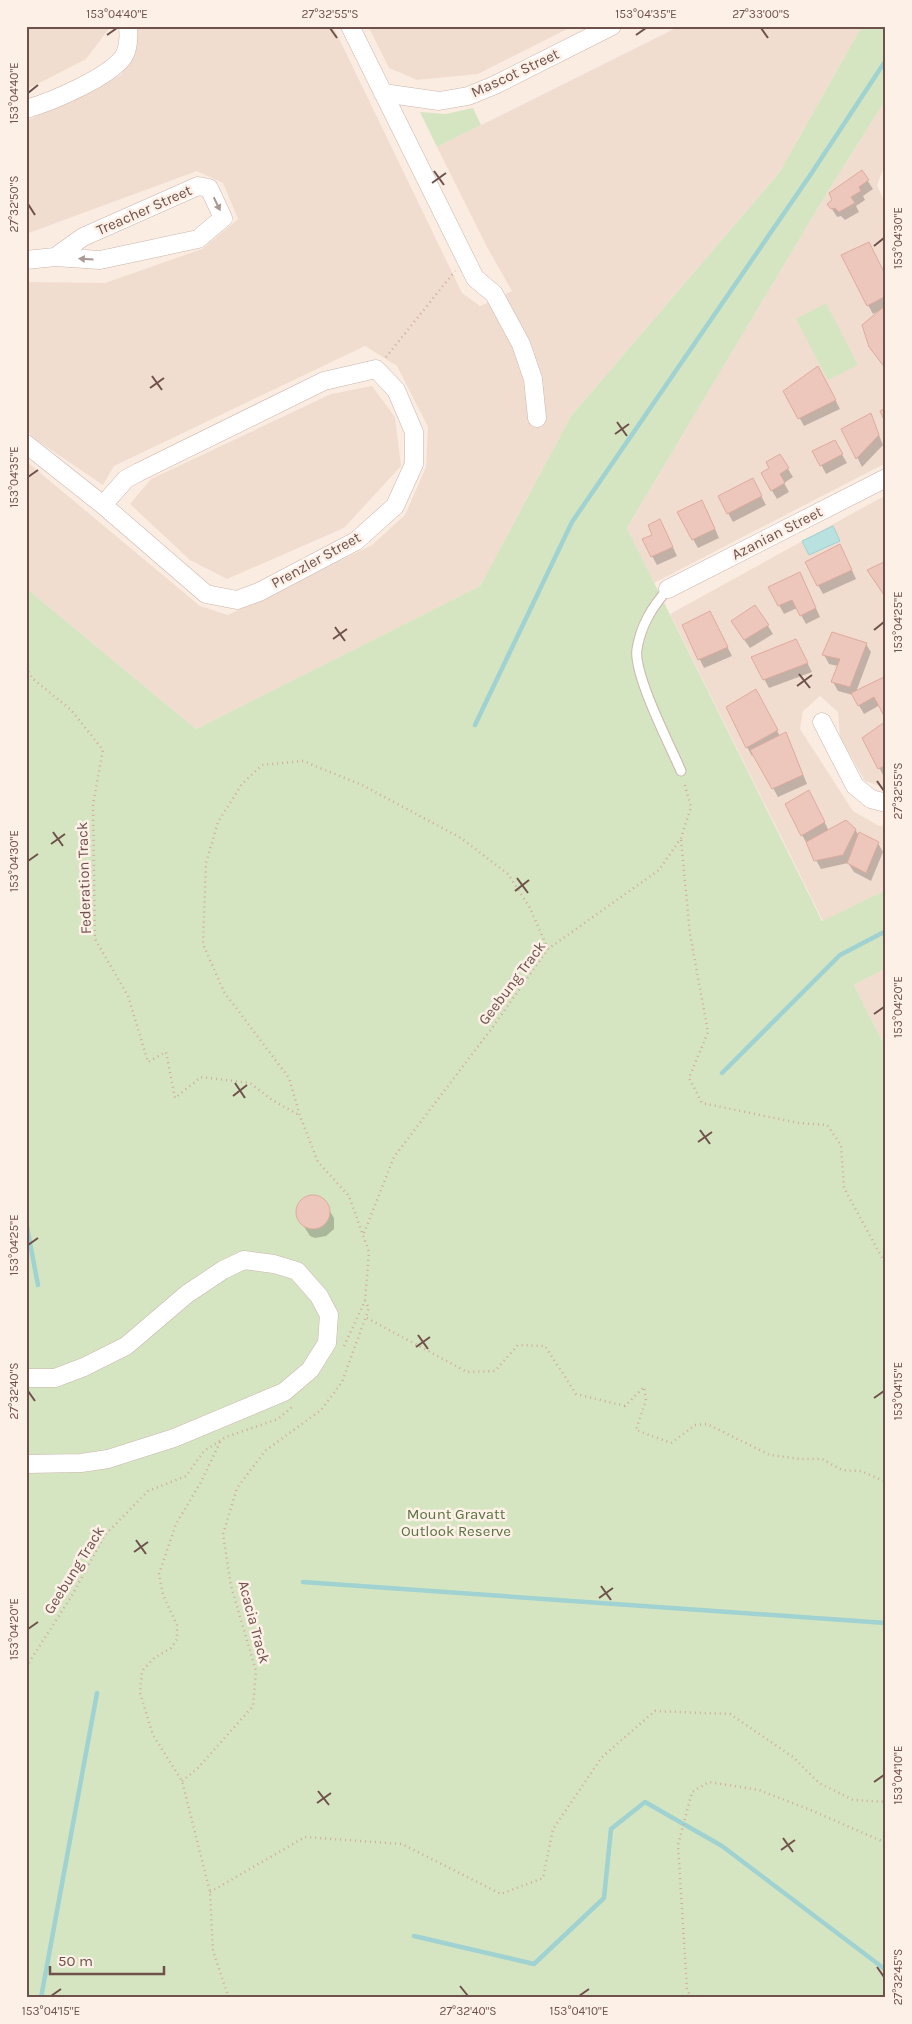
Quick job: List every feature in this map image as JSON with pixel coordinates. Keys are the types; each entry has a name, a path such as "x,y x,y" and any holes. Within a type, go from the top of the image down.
{"street":[{"path":"26,109 50,102 117,65 127,49 128,26"},
{"path":"350,26 476,278 494,294 522,344 534,380 538,418"},
{"name":"Mascot Street","path":"383,93 439,101 468,96 495,85 612,26"},
{"name":"Treacher Street","path":"26,260 55,257 100,260 198,239 223,218 209,188 198,186 83,237 55,257"},
{"path":"103,505 126,479 139,472 324,381 376,369"},
{"name":"Prenzler Street","path":"26,444 103,505 206,594 237,600 259,592 356,541 395,506 414,464 414,432 396,390 376,369"},
{"name":"Azanian Street","path":"668,589 886,478"},
{"path":"822,722 855,786 871,799 886,803"},
{"path":"26,1378 54,1378 84,1367 126,1346 187,1294 223,1270 244,1260 274,1264 297,1272 319,1296 329,1315 327,1343 310,1370 284,1392 174,1438 108,1459 81,1463 26,1464"}],"lane":[{"path":"668,589 655,604 644,622 636,651 640,676 681,770"}],"path":[{"path":"376,369 466,258"},
{"name":"Federation Track","path":"26,667 32,678 71,710 103,750 93,804 95,938 128,996 148,1062 166,1052 175,1098 202,1077 250,1083 272,1100 300,1116"},
{"path":"300,1116 289,1078 224,992 203,944 206,863 218,822 242,784 262,765 303,761 362,785 461,838 508,874 530,908 548,949"},
{"name":"Geebung Track","path":"300,1116 318,1162 349,1196 363,1234 394,1157 492,1028 548,949 659,870 680,838 691,807 681,770"},
{"path":"680,838 690,934 708,1032 689,1078 702,1103 799,1124 827,1125 841,1145 844,1188 886,1265"},
{"path":"365,1301 369,1308 367,1318 467,1372 495,1371 518,1345 545,1346 576,1394 625,1406 644,1387 646,1400 636,1430 671,1443 695,1424 706,1424 770,1455 801,1459 822,1459 842,1470 861,1471 886,1482"},
{"name":"Acacia Track","path":"182,1781 197,1769 253,1706 256,1671 231,1586 223,1534 237,1488 266,1451 321,1410 342,1382 352,1350 367,1318"},
{"name":"Geebung Track","path":"26,1667 71,1597 106,1535 148,1491 186,1476 204,1451 220,1441 201,1482 176,1524 159,1574 163,1595 177,1625 177,1639 171,1648 154,1658 142,1671 140,1693 153,1735 182,1781"},
{"path":"210,1892 305,1837 402,1844 500,1894 543,1878 553,1829 602,1757 654,1711 730,1714 793,1757 819,1783 853,1800 886,1802"},
{"path":"182,1781 210,1892 213,1951 229,1998"},
{"path":"691,1998 687,1989 678,1845 692,1792 709,1782 759,1790 886,1843"}],"shaded area":[{"path":"26,26 111,26 86,59 26,90"},
{"path":"136,26 333,26 462,293 480,306 512,291 487,247 437,147 680,26 862,26 779,173 571,416 480,586 196,729 26,588 26,461 200,606 228,615 372,545 405,515 426,467 428,427 397,366 365,346 114,466 103,485 32,437 26,428 26,282 105,283 202,249 238,219 223,183 197,171 26,234 26,121 121,75 137,47"},
{"path":"368,26 573,26 478,74 417,80 389,68"},
{"path":"886,99 886,162 877,185 886,205 886,463 654,583 627,528 827,193"},
{"path":"372,386 395,417 401,466 344,528 227,579 190,560 130,504 151,479 331,394"},
{"path":"886,495 886,788 865,781 840,737 838,712 820,696 803,711 800,729 853,811 879,826 886,825 886,890 823,921 670,614"},
{"path":"886,968 886,1048 854,985"}],"green space":[{"name":"Mount Gravatt Outlook Reserve","path":"862,26 886,26 886,99 827,193 627,528 822,921 886,890 886,968 854,985 886,1048 886,1998 26,1998 26,588 196,729 480,586 571,416 779,173"},
{"path":"473,108 481,125 437,147 420,112 446,114"},
{"path":"826,303 858,365 828,380 796,319"}],"water":[{"path":"833,526 840,541 809,555 802,541"}],"building":[{"path":"862,170 869,180 859,187 861,191 851,197 855,203 839,212 835,208 831,209 827,204 832,200 829,193"},
{"path":"869,242 886,276 886,296 867,306 841,255"},
{"path":"886,305 886,369 869,347 862,325"},
{"path":"818,366 836,400 798,419 783,391"},
{"path":"886,408 886,424 880,411"},
{"path":"871,413 879,435 856,459 841,429"},
{"path":"835,440 843,454 820,466 812,451"},
{"path":"780,454 789,468 780,474 785,483 771,491 761,473 769,468 766,462"},
{"path":"753,478 762,496 727,514 718,496"},
{"path":"702,500 715,529 692,540 677,512"},
{"path":"660,519 673,547 651,557 642,539 652,535 648,525"},
{"path":"840,544 852,570 817,586 805,562"},
{"path":"886,561 886,598 867,570"},
{"path":"800,572 816,608 800,616 792,600 778,606 768,587"},
{"path":"755,605 769,625 744,640 731,621"},
{"path":"710,611 728,647 698,660 682,625"},
{"path":"832,632 867,643 850,687 831,682 840,659 822,655"},
{"path":"796,639 808,663 763,680 751,657"},
{"path":"886,676 886,713 883,714 874,697 858,706 851,693"},
{"path":"756,689 778,730 746,748 726,707"},
{"path":"886,721 886,765 878,769 862,738"},
{"path":"786,732 803,775 772,789 750,750"},
{"path":"809,790 825,822 801,836 785,804"},
{"path":"846,820 856,829 843,855 814,861 806,842"},
{"path":"859,832 879,842 866,873 847,863"},
{"path":"313,1195 320,1196 325,1200 329,1205 329,1219 325,1224 320,1228 313,1229 306,1228 301,1224 297,1219 296,1212 297,1205 301,1200 306,1196"}],"waterway":[{"path":"475,725 572,522 811,174 886,60"},
{"path":"722,1073 840,955 886,931"},
{"path":"26,1222 38,1285"},
{"path":"303,1582 886,1623"},
{"path":"41,1998 97,1693"},
{"path":"414,1936 534,1964 604,1898 611,1829 645,1802 722,1846 886,1970"}]}
